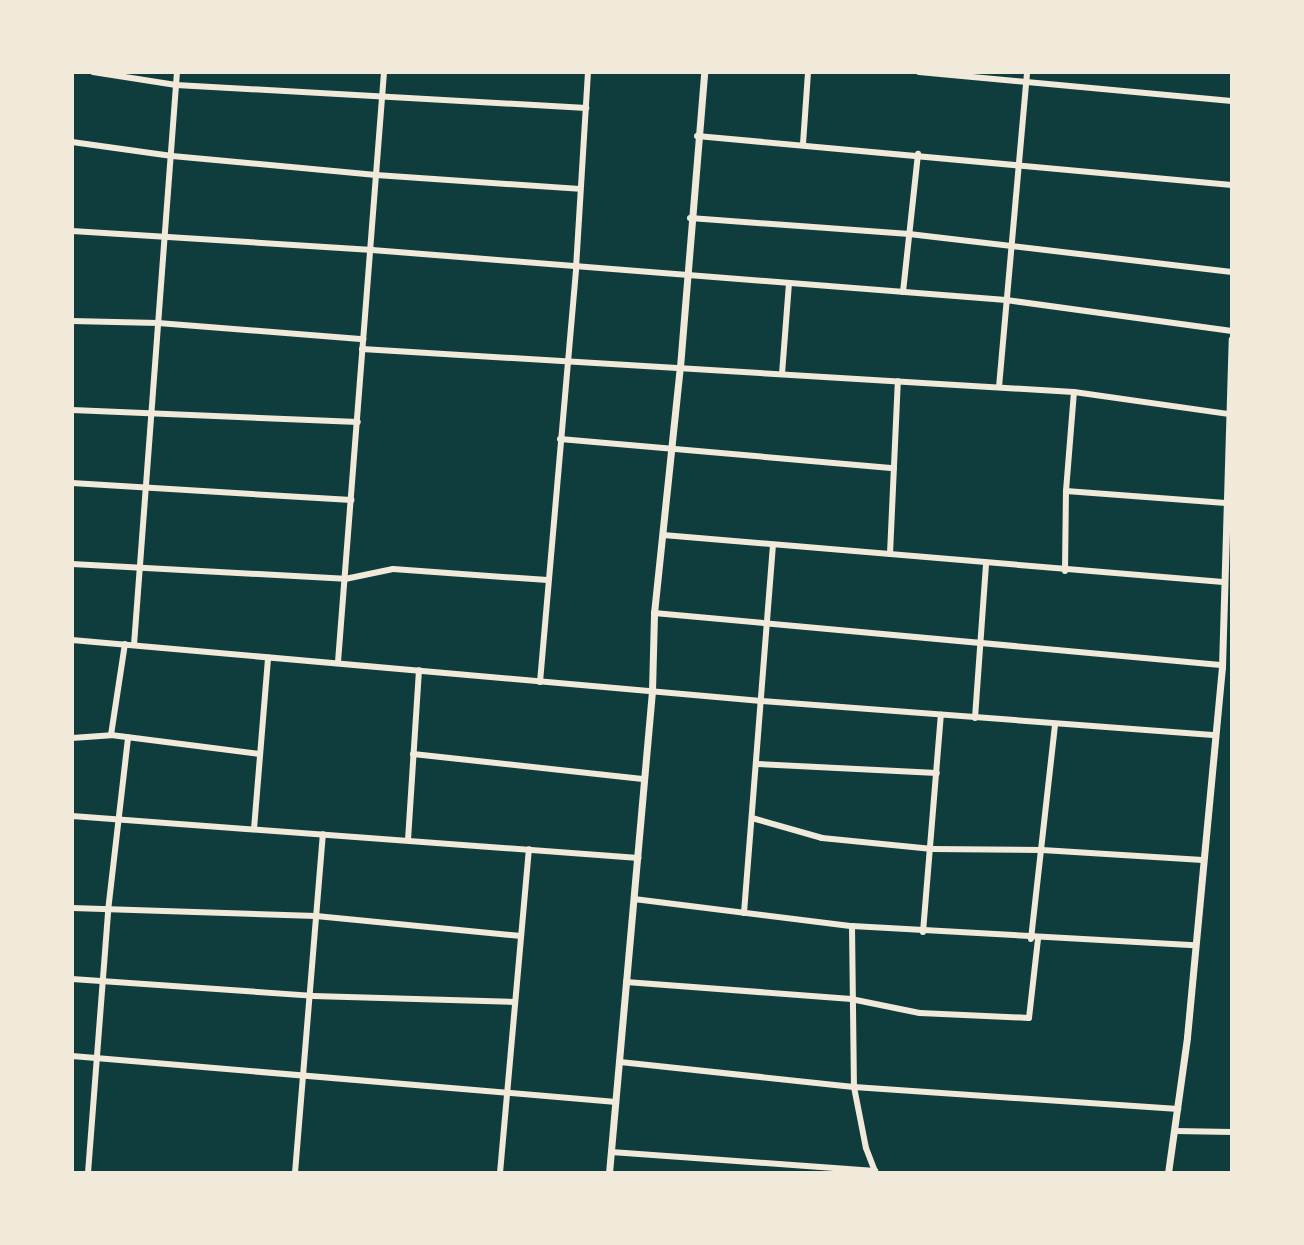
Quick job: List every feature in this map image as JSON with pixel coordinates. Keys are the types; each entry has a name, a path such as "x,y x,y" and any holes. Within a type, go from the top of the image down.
{"street":[{"path":"93,72 176,85 382,99 586,108"},
{"path":"134,645 177,72"},
{"path":"338,662 384,72"},
{"path":"540,682 576,268 588,72"},
{"path":"609,1173 652,691 654,613 680,367 704,72"},
{"path":"803,144 808,72"},
{"path":"919,72 1232,101"},
{"path":"999,387 1027,72"},
{"path":"697,136 1232,185"},
{"path":"72,142 172,156 376,175 580,189"},
{"path":"903,292 918,154"},
{"path":"690,218 909,234 1232,272"},
{"path":"72,231 372,250 1006,300 1232,331"},
{"path":"782,374 789,284"},
{"path":"72,321 158,323 363,339"},
{"path":"1168,1173 1178,1109 1221,665 1232,339"},
{"path":"362,349 1074,392 1229,414"},
{"path":"890,554 898,381"},
{"path":"1065,571 1066,491 1074,392"},
{"path":"72,410 358,422"},
{"path":"560,439 894,468"},
{"path":"72,483 351,500"},
{"path":"1066,491 1226,503"},
{"path":"663,535 1223,582"},
{"path":"744,913 773,545"},
{"path":"975,718 986,563"},
{"path":"72,564 345,579 393,569 548,580"},
{"path":"654,613 1221,665"},
{"path":"72,640 761,701 1213,735"},
{"path":"111,735 125,644"},
{"path":"254,829 268,658"},
{"path":"408,840 419,670"},
{"path":"923,932 941,715"},
{"path":"626,982 851,999 920,1013 1029,1018 1055,724"},
{"path":"72,738 111,735 260,754"},
{"path":"88,1173 108,911 128,737"},
{"path":"413,754 643,779"},
{"path":"757,764 937,773"},
{"path":"72,816 638,858"},
{"path":"752,818 822,838 932,849 1042,850 1203,860"},
{"path":"295,1173 313,996 323,834"},
{"path":"500,1173 529,849"},
{"path":"634,899 923,932 1194,945"},
{"path":"72,908 316,916 521,936"},
{"path":"611,1152 794,1169 876,1172 866,1148 854,1087 852,926"},
{"path":"72,979 313,996 515,1002"},
{"path":"72,1056 304,1073 616,1102"},
{"path":"620,1062 854,1087 1178,1109"},
{"path":"1175,1131 1232,1132"}]}
